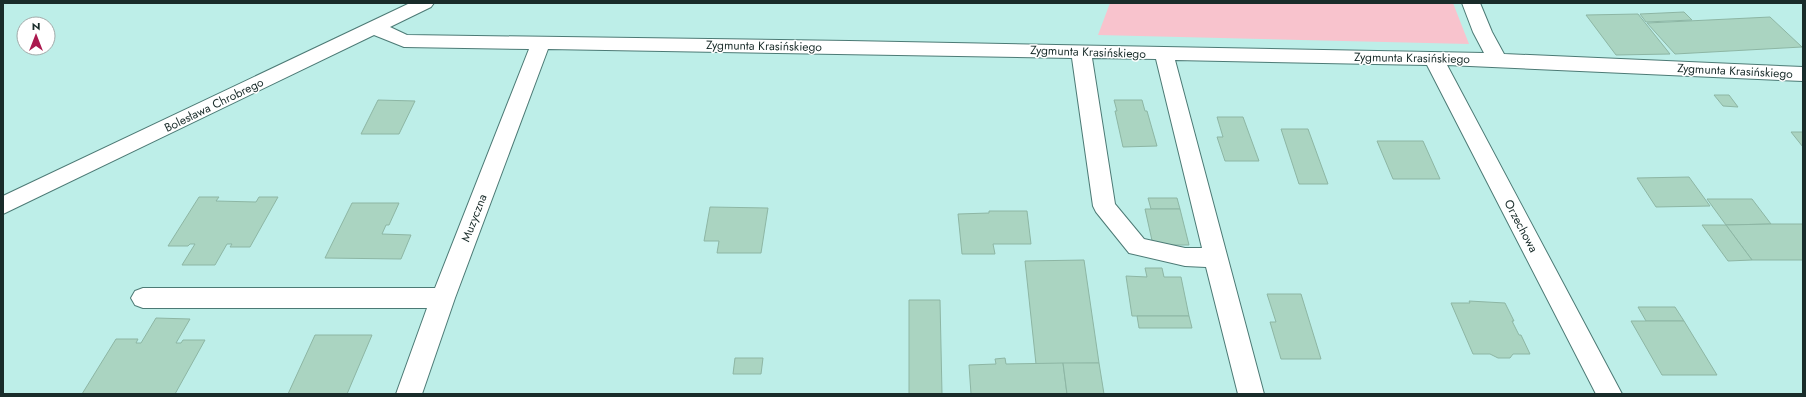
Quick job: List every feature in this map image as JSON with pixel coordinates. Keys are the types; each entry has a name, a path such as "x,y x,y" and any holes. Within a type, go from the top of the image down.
{"street":[{"name":"Bolesława Chrobrego","path":"3,206 425,3"},
{"path":"1471,3 1490,48 1498,60"},
{"name":"Zygmunta Krasińskiego","path":"375,28 404,41 1434,58 1803,74"},
{"name":"Muzyczna","path":"408,394 443,298 541,43"},
{"path":"1081,52 1104,206 1137,246 1185,257 1216,258"},
{"path":"1164,54 1251,394"},
{"name":"Orzechowa","path":"1434,58 1609,394"},
{"path":"143,298 443,298"}],"shaded area":[{"path":"1110,3 1453,3 1469,44 1098,35"}],"building":[{"path":"1684,12 1692,20 1646,22 1640,14"},
{"path":"1638,14 1670,54 1616,55 1586,15"},
{"path":"1770,17 1802,47 1675,54 1647,23"},
{"path":"1714,95 1729,95 1738,107 1723,106"},
{"path":"378,100 415,101 399,134 361,134"},
{"path":"1114,100 1142,100 1145,111 1147,111 1157,146 1123,147"},
{"path":"1217,117 1243,117 1259,161 1225,161 1217,137 1223,137"},
{"path":"1281,129 1308,129 1328,184 1299,184"},
{"path":"1791,132 1803,132 1803,147"},
{"path":"1377,141 1423,141 1440,179 1393,179"},
{"path":"1689,177 1710,206 1656,207 1637,178"},
{"path":"199,197 219,197 216,201 256,202 259,197 278,197 250,247 230,247 232,244 227,244 215,265 182,265 195,244 190,244 188,246 168,246"},
{"path":"1148,198 1177,198 1180,209 1151,209"},
{"path":"1707,199 1752,199 1771,224 1726,225"},
{"path":"352,203 399,203 389,225 386,225 382,234 411,235 401,259 325,258"},
{"path":"710,207 768,208 761,253 717,253 719,241 704,241"},
{"path":"1145,209 1180,209 1189,245 1153,245"},
{"path":"989,211 1027,211 1031,244 993,244 995,254 962,254 958,214 989,213"},
{"path":"1803,224 1803,260 1752,260 1726,225"},
{"path":"1702,225 1726,225 1752,260 1728,261"},
{"path":"1084,260 1099,363 1036,364 1025,261"},
{"path":"1145,268 1162,268 1164,277 1181,277 1189,316 1132,316 1126,276 1147,277"},
{"path":"1267,294 1301,294 1321,359 1281,359 1270,322 1276,322"},
{"path":"909,300 940,300 942,394 909,394"},
{"path":"1469,301 1505,303 1514,321 1512,321 1530,354 1513,354 1510,358 1498,358 1490,354 1473,354 1451,303 1470,303"},
{"path":"1638,307 1675,307 1684,321 1646,321"},
{"path":"1137,316 1189,316 1192,328 1139,328"},
{"path":"156,318 190,319 176,343 181,343 183,340 205,340 175,394 82,394 116,339 138,339 136,343 141,343"},
{"path":"1631,321 1684,321 1717,375 1662,375"},
{"path":"315,335 372,335 347,394 288,394"},
{"path":"735,358 763,358 761,374 733,374"},
{"path":"1005,358 1006,364 1063,363 1067,394 971,394 969,365 996,364 995,359"},
{"path":"1063,363 1099,363 1104,394 1067,394"}]}
